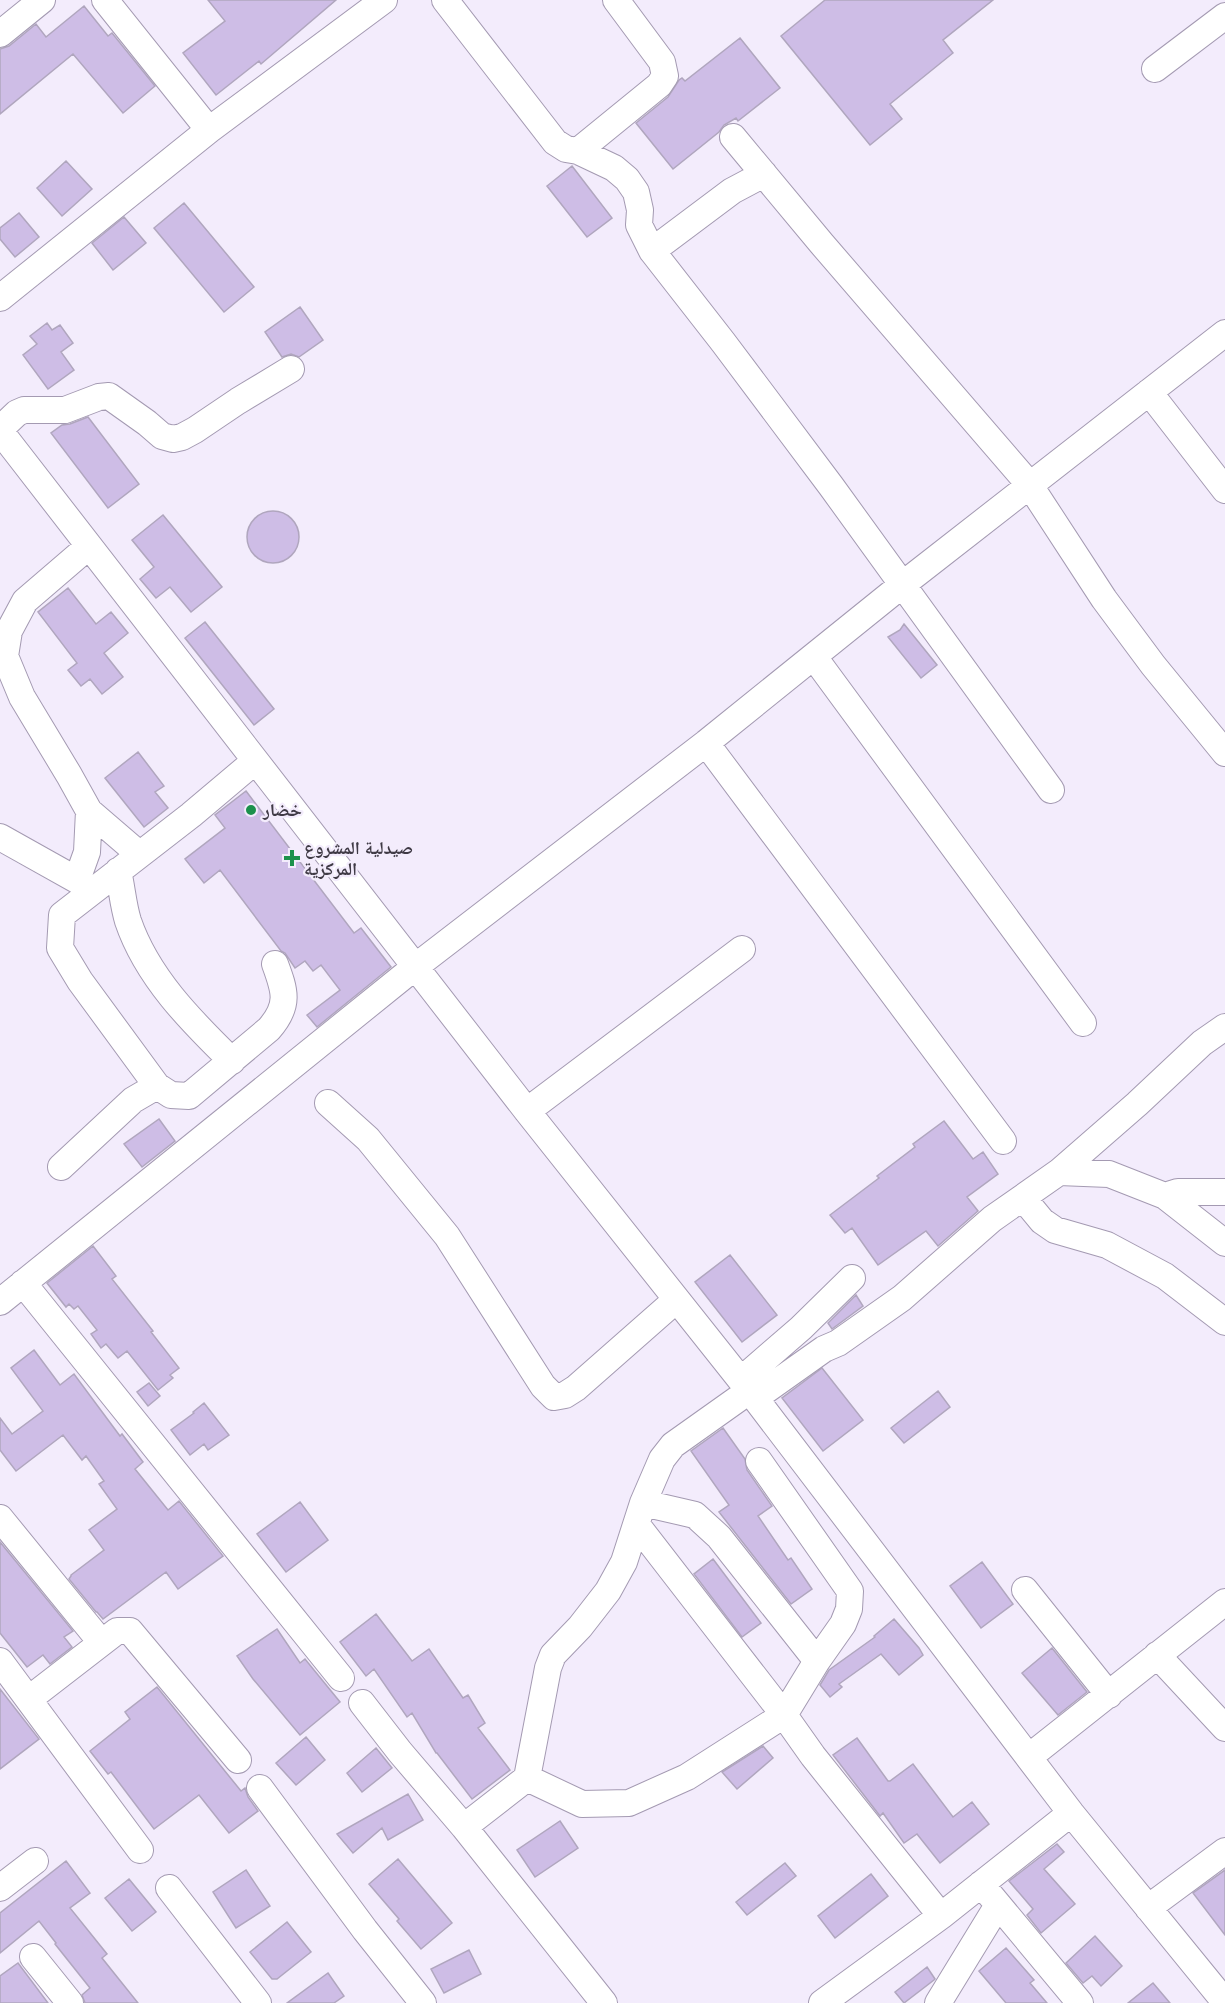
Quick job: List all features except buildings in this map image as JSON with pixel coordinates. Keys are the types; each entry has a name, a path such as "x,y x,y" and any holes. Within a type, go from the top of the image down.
{"street":[{"path":"0,33 42,0"},
{"path":"105,0 208,130"},
{"path":"0,298 208,130 384,0"},
{"path":"445,0 555,142 566,149 578,151 614,168 627,179 636,192 640,210 639,225 652,251 825,477 1051,790"},
{"path":"578,151 659,85 665,76 662,62 616,0"},
{"path":"1155,69 1225,16"},
{"path":"732,137 1029,484 1104,599 1153,665 1225,753"},
{"path":"652,251 732,191 764,174"},
{"path":"0,1302 415,967 706,743 1029,484 1225,333"},
{"path":"291,369 195,430 173,439 162,436 109,396 99,397 65,410 24,410 17,413 0,430 527,1111 748,1390 1071,1813 1225,2002"},
{"path":"1149,392 1225,490"},
{"path":"89,546 25,601 9,631 3,658 22,697 89,811 139,854"},
{"path":"814,657 1083,1023"},
{"path":"706,743 1003,1141"},
{"path":"255,761 118,872 85,889 62,915 60,948 80,981 157,1086 171,1095 189,1096 276,1020 283,1005 284,989 275,964"},
{"path":"85,889 89,811"},
{"path":"0,837 85,889 128,920"},
{"path":"118,872 128,920 149,966 192,1022 232,1060"},
{"path":"527,1111 742,949"},
{"path":"464,1827 527,1778 548,1668 553,1655 580,1627 608,1591 624,1562 640,1514 663,1459 673,1445 748,1390 838,1343 902,1299 992,1219 1059,1172 1202,1043 1225,1027"},
{"path":"61,1167 133,1100 157,1086"},
{"path":"328,1102 368,1139 447,1236 543,1386 554,1397 565,1395 576,1388 676,1300"},
{"path":"1059,1172 1109,1174 1165,1196 1225,1244"},
{"path":"1165,1196 1178,1192 1225,1192"},
{"path":"1023,1198 1042,1221 1055,1230 1107,1245 1165,1276 1225,1322"},
{"path":"748,1390 801,1328 852,1278"},
{"path":"23,1283 341,1678"},
{"path":"527,1778 582,1804 629,1803 687,1777 783,1715 843,1623 849,1609 850,1592 759,1461"},
{"path":"640,1514 695,1515 719,1537 817,1661"},
{"path":"640,1514 820,1765 941,1916"},
{"path":"0,1518 101,1642"},
{"path":"1025,1590 1109,1695"},
{"path":"1029,1757 1225,1602"},
{"path":"29,1699 117,1631 130,1631 238,1760"},
{"path":"1157,1655 1225,1728"},
{"path":"0,1661 140,1850"},
{"path":"362,1703 604,2003"},
{"path":"260,1788 365,1930 423,2003"},
{"path":"822,2003 941,1916 1071,1813"},
{"path":"1148,1908 1225,1851"},
{"path":"0,1888 35,1861"},
{"path":"981,1884 1080,2003"},
{"path":"169,1888 258,2003"},
{"path":"938,2003 998,1905"},
{"path":"33,1957 70,2003"}],"place":[{"name":"خضار","path":"251,810"},
{"name":"صيدلية المشروع المركزية","path":"292,858"}]}
